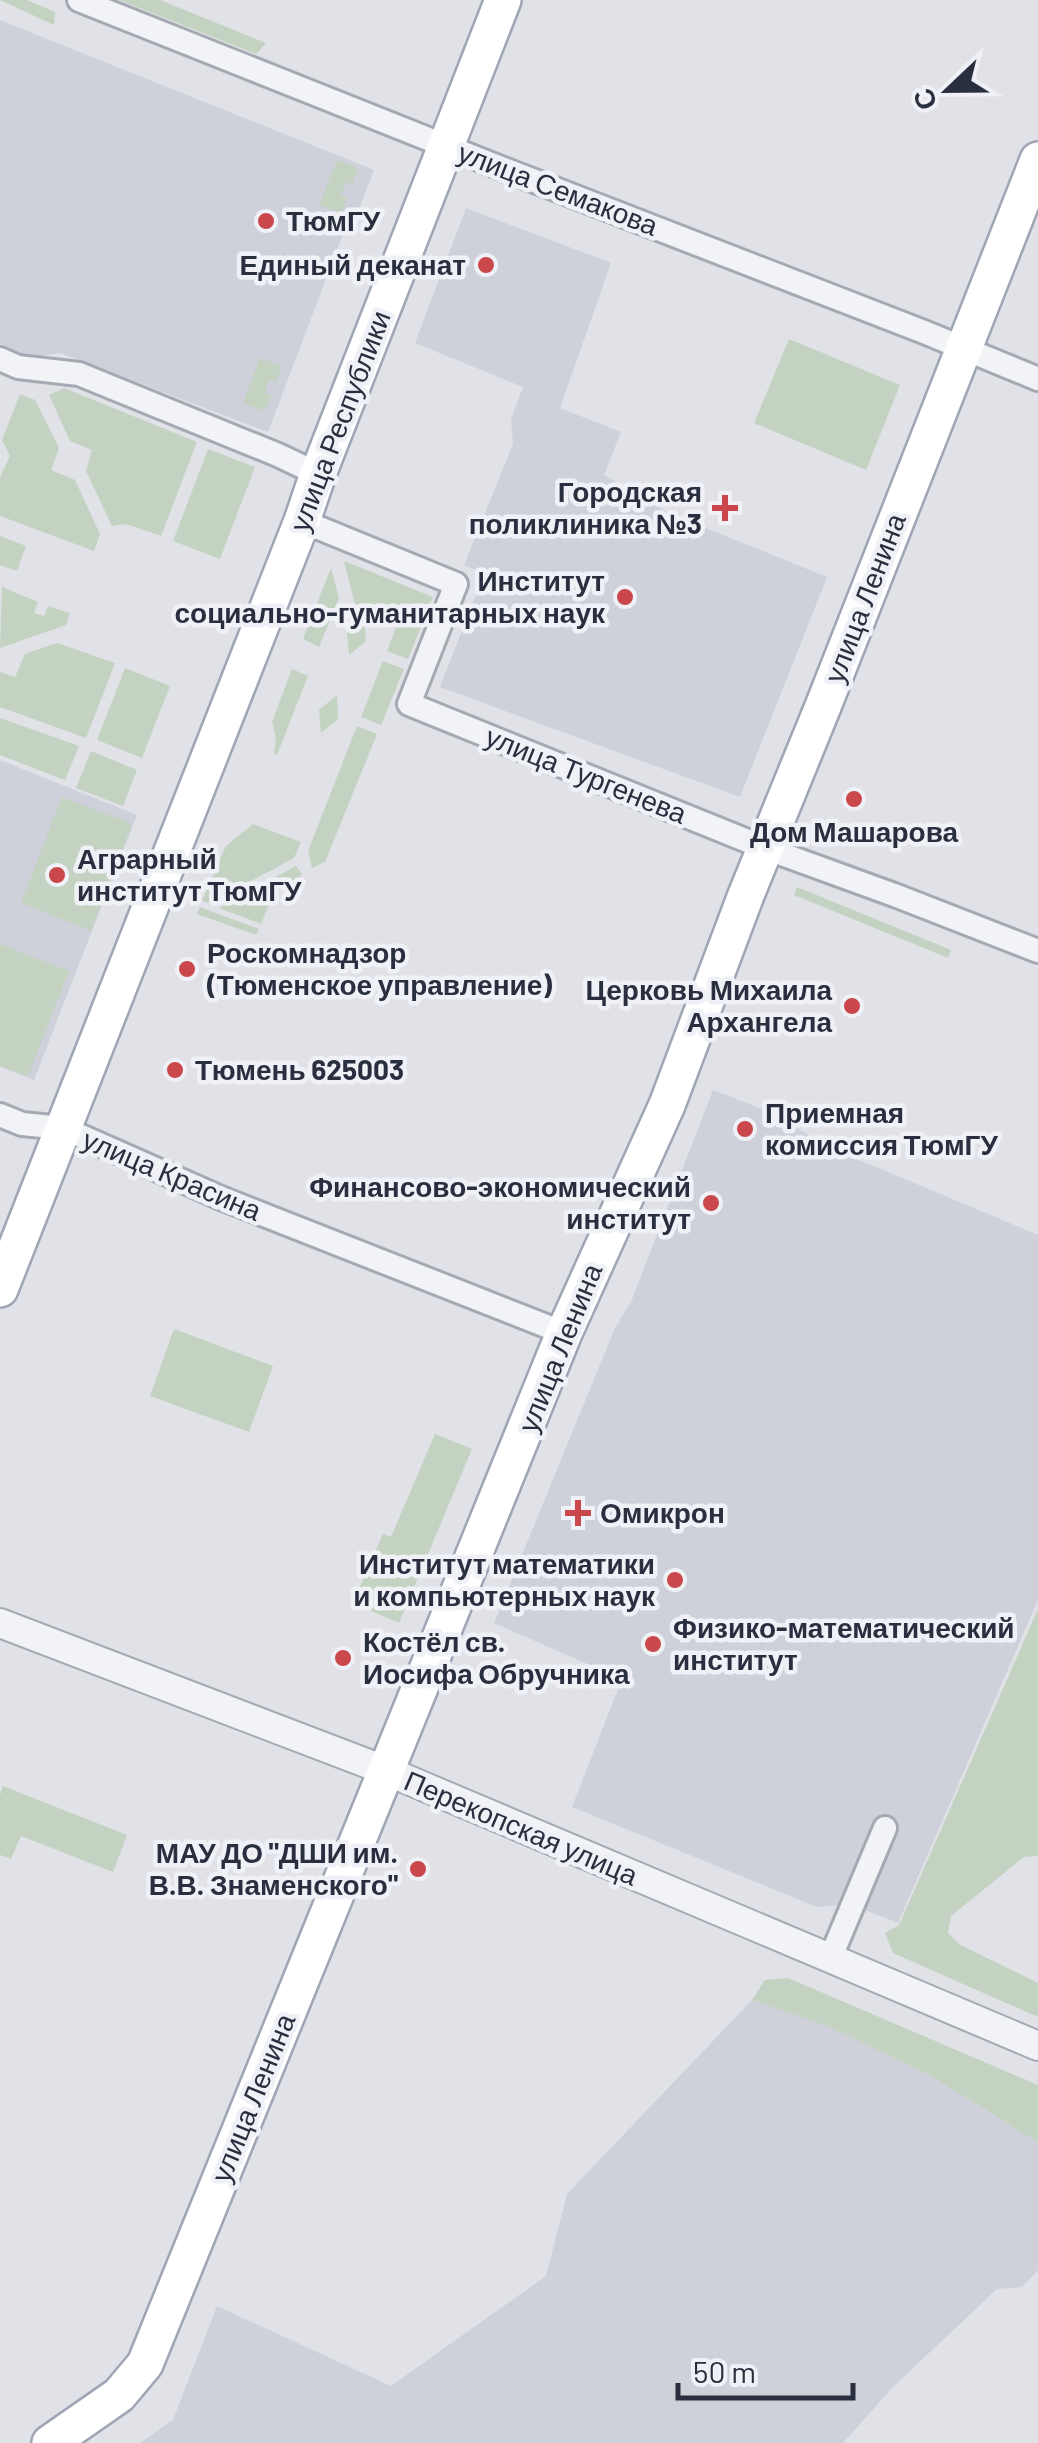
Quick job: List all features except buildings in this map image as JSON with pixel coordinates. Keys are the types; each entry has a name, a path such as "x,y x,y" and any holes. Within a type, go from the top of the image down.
{"main road":[{"name":"улица Республики","path":"0,1289 503,0"},
{"name":"улица Ленина","path":"50,2443 119,2395 144,2364 564,1333 667,1105 1038,160"}],"street":[{"name":"улица Семакова","path":"79,0 1038,379"},
{"path":"0,359 18,367 80,374 318,474"},
{"name":"улица Тургенева","path":"302,521 456,584 410,704 765,848 1038,952"},
{"name":"улица Красина","path":"0,1116 22,1124 63,1128 221,1198 564,1333"},
{"name":"Перекопская улица","path":"0,1622 387,1771 1038,2046"},
{"path":"830,1959 885,1828"}],"shaded area":[{"name":"ТюмГУ","path":"0,20 374,170 357,214 351,213 268,432 60,353 31,358 0,344"},
{"path":"466,208 611,263 560,408 621,432 604,475 669,513 827,577 740,797 440,687 484,574 464,565 513,444 511,419 523,387 415,343"},
{"name":"Аграрный институт ТюмГУ","path":"0,760 137,815 34,1080 0,1067"},
{"path":"713,1090 775,1114 826,1146 1038,1235 1038,1600 898,1923 849,1904 817,1907 572,1807 622,1679 494,1623 615,1328 631,1302"},
{"path":"752,2000 827,2026 927,2074 1038,2142 1038,2270 1022,2287 997,2289 892,2388 843,2443 140,2443 173,2420 217,2306 391,2386 546,2276 567,2194"}],"green space":[{"path":"0,0 27,0 55,12 54,25"},
{"path":"119,0 160,0 266,43 256,54"},
{"path":"337,160 358,168 352,184 346,182 341,195 347,198 341,213 319,205"},
{"path":"789,339 900,385 866,470 754,423"},
{"path":"260,358 282,366 276,382 269,380 265,393 271,395 265,411 243,403"},
{"path":"64,388 197,442 161,536 126,524 112,526 86,471 92,450 70,441 49,395"},
{"path":"20,394 35,400 59,448 51,470 75,480 100,534 94,551 0,516 0,477 10,456 2,440"},
{"path":"208,449 255,467 220,559 173,541"},
{"path":"0,536 26,546 17,571 0,565"},
{"path":"344,561 433,597 408,659 387,651 398,622 355,605"},
{"path":"331,568 339,598 319,647 303,639"},
{"path":"2,587 38,602 34,613 44,616 48,606 70,613 66,625 0,648"},
{"path":"364,617 366,641 349,655 347,633"},
{"path":"57,643 115,663 86,738 0,707 0,672 15,677 25,654"},
{"path":"383,661 404,669 381,725 361,717"},
{"path":"125,668 170,686 142,758 97,740"},
{"path":"292,669 308,676 277,755 272,722"},
{"path":"337,695 338,719 321,733 319,710"},
{"path":"0,718 79,746 65,780 0,755"},
{"path":"357,726 377,734 325,862 312,868 308,851"},
{"path":"91,751 137,770 123,806 76,788"},
{"path":"62,797 132,824 91,931 21,903"},
{"path":"253,824 301,842 294,858 210,903 202,901 226,846"},
{"path":"296,866 302,874 273,894 261,924 219,908"},
{"path":"797,887 951,950 948,958 794,895"},
{"path":"200,907 259,929 256,935 197,914"},
{"path":"0,944 69,971 28,1076 0,1066"},
{"path":"174,1329 273,1366 249,1432 150,1396"},
{"path":"435,1434 472,1449 399,1623 353,1603 383,1534 391,1537"},
{"path":"1038,1609 1038,1856 1024,1857 951,1916 948,1933 959,1944 1038,1983 1038,2017 893,1953 885,1933 899,1925"},
{"path":"3,1786 127,1835 113,1872 21,1836 11,1859 0,1855"},
{"path":"788,1978 1038,2085 1038,2142 927,2074 827,2026 752,2000 765,1980"}],"place":[{"name":"ТюмГУ","path":"266,221"},
{"name":"Единый деканат","path":"486,265"},
{"name":"Городская поликлиника №3","path":"725,508"},
{"name":"Институт социально-гуманитарных наук","path":"625,597"},
{"name":"Дом Машарова","path":"854,799"},
{"name":"Аграрный институт ТюмГУ","path":"57,875"},
{"name":"Роскомнадзор (Тюменское управление)","path":"187,969"},
{"name":"Церковь Михаила Архангела","path":"852,1006"},
{"name":"Тюмень 625003","path":"175,1070"},
{"name":"Приемная комиссия ТюмГУ","path":"745,1129"},
{"name":"Финансово-экономический институт","path":"711,1203"},
{"name":"Омикрон","path":"578,1513"},
{"name":"Институт математики и компьютерных наук","path":"675,1580"},
{"name":"Физико-математический институт","path":"653,1644"},
{"name":"Костёл св. Иосифа Обручника","path":"343,1658"},
{"name":"МАУ ДО \"ДШИ им. В.В. Знаменского\"","path":"418,1869"}]}
